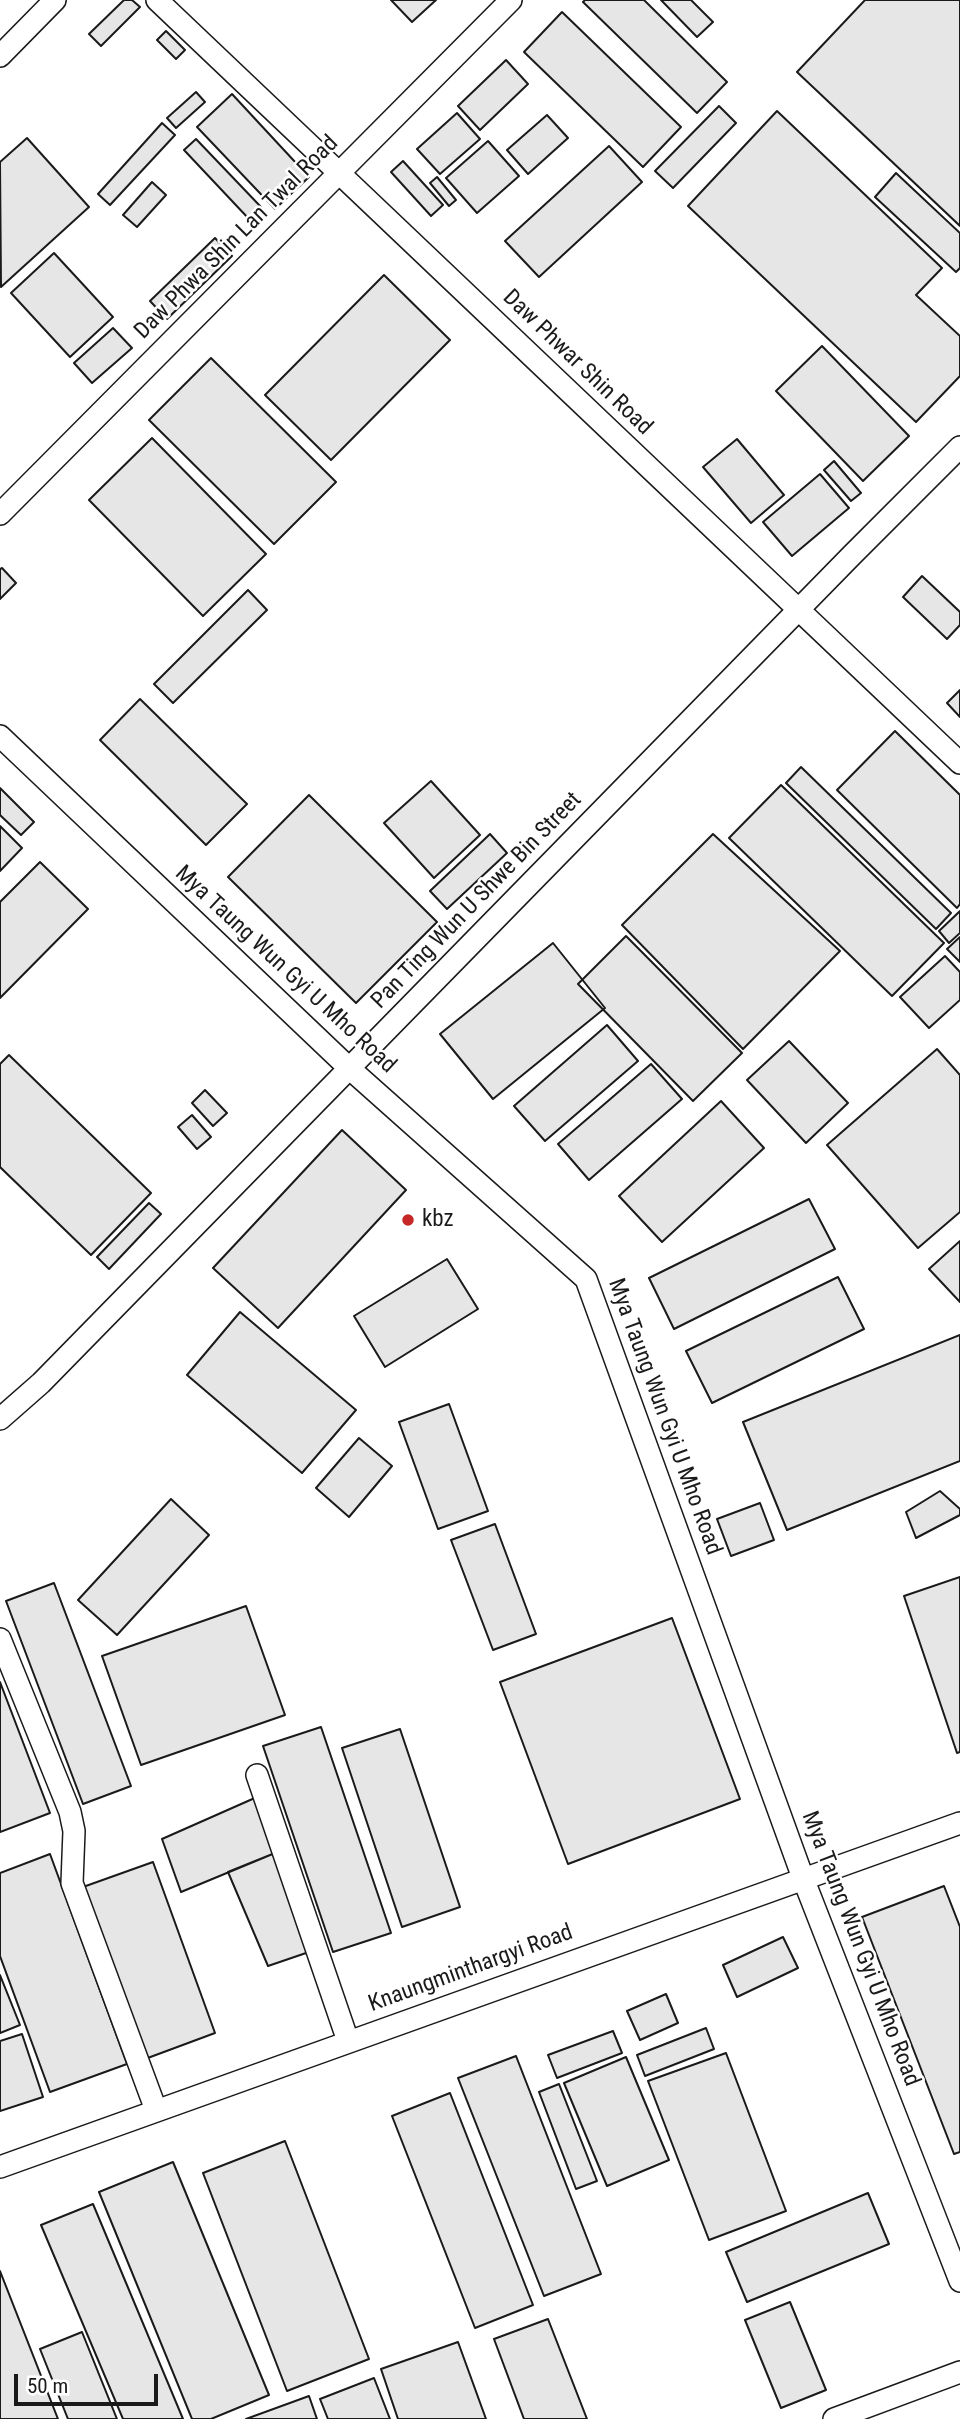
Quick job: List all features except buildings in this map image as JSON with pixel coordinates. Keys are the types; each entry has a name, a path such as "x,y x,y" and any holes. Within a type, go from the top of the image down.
{"street":[{"path":"0,56 55,0"},
{"name":"Daw Phwar Shin Road","path":"158,0 960,764"},
{"name":"Daw Phwa Shin Lan Twal Road","path":"0,514 510,0"},
{"name":"Pan Ting Wun U Shwe Bin Street","path":"0,1419 41,1383 797,610 960,447"},
{"name":"Mya Taung Wun Gyi U Mho Road","path":"0,737 349,1068 586,1279 803,1878 960,2281"},
{"path":"0,1639 70,1812 74,1831 72,1883 156,2110"},
{"path":"257,1775 348,2041"},
{"name":"Knaungminthargyi Road","path":"0,2167 960,1823"},
{"path":"834,2419 960,2372"}],"place":[{"name":"kbz","path":"408,1220"}]}
